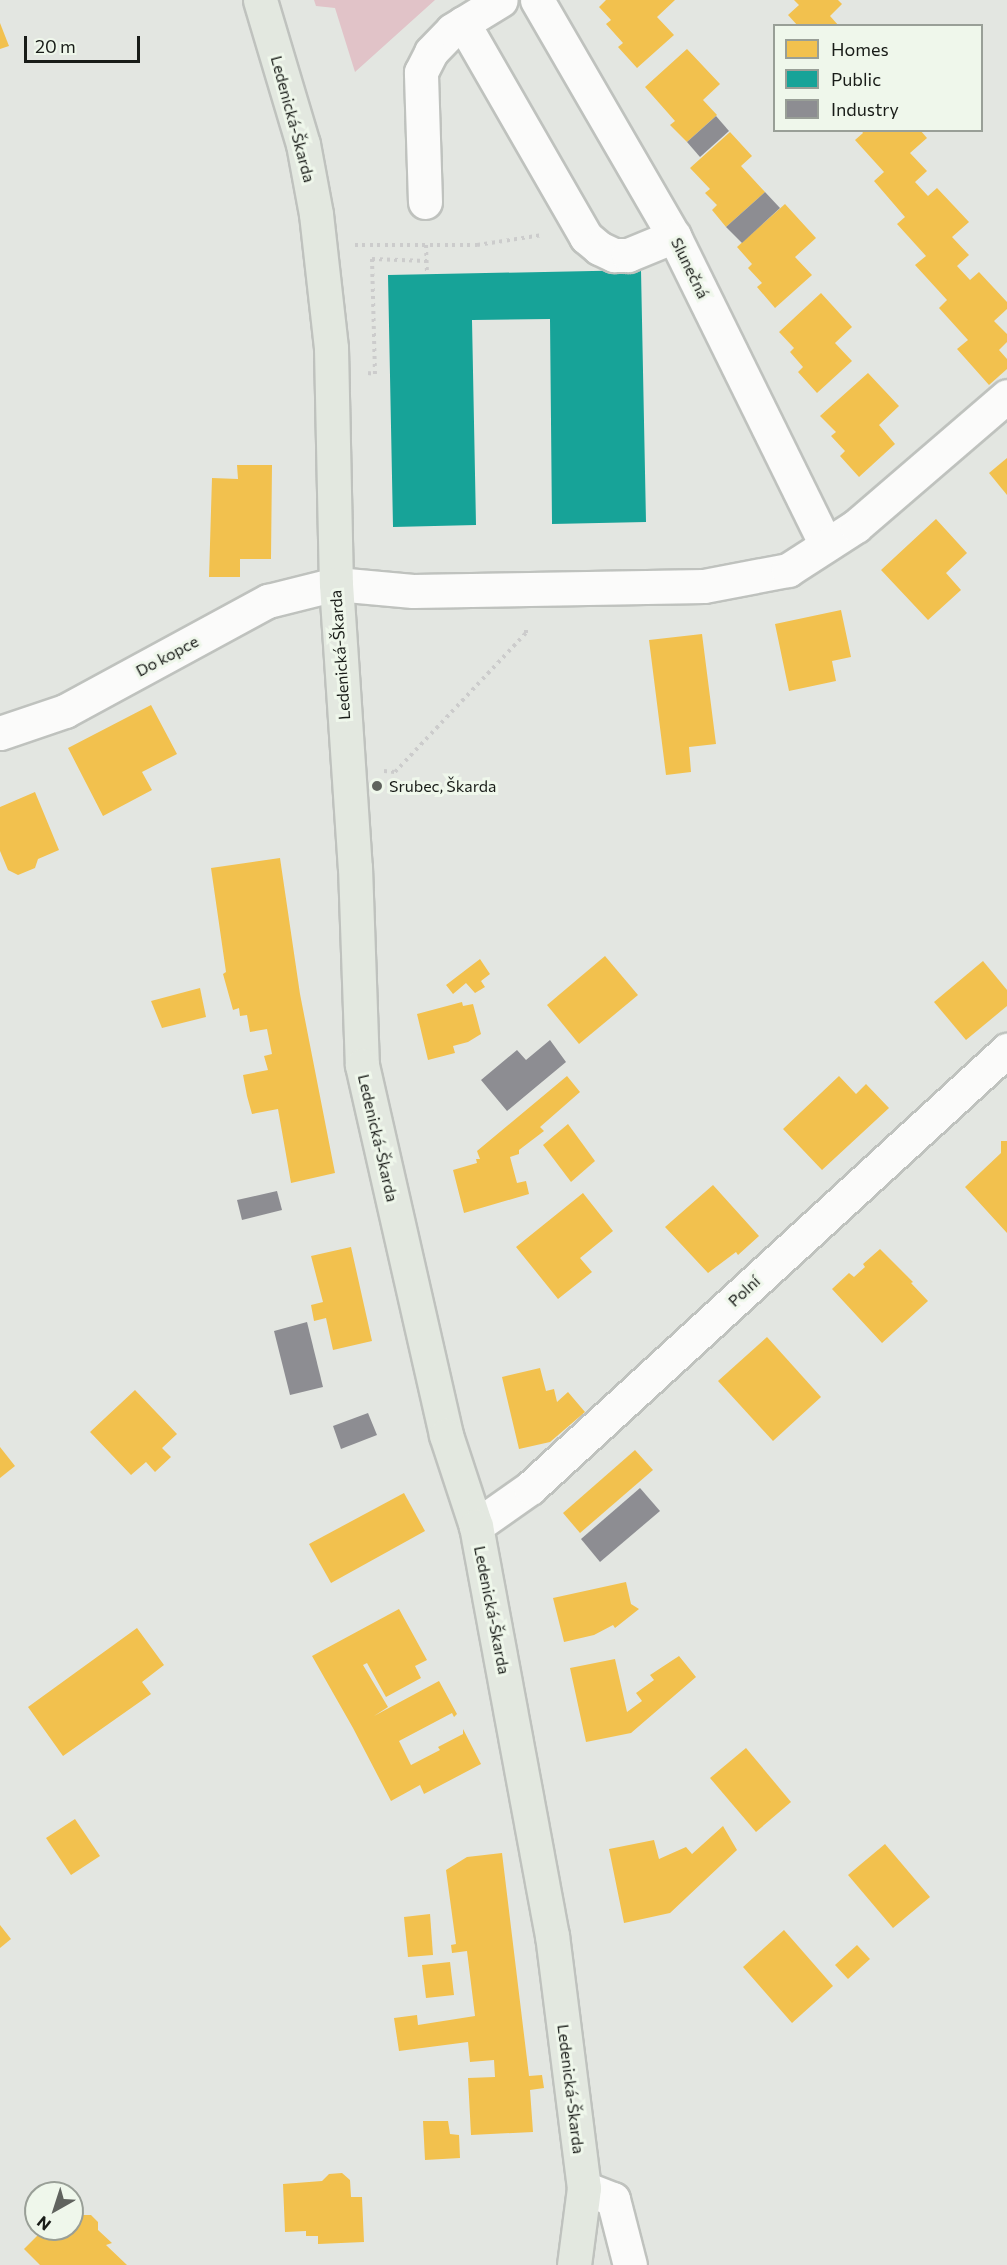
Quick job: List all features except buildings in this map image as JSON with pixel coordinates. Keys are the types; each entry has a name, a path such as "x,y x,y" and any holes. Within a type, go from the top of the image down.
{"main road":[{"name":"Ledenická-Škarda","path":"260,0 305,156 317,224 332,372 336,584 355,867 362,1065 446,1435 476,1526 552,1935 584,2188 574,2265"}],"street":[{"path":"425,202 421,72 431,52 452,30 501,0"},
{"name":"Slunečná","path":"537,0 674,236 826,545"},
{"path":"463,23 586,237 599,248 614,255 628,255 674,236"},
{"path":"336,584 412,591 705,586 788,570 855,526 1007,396"},
{"name":"Do kopce","path":"0,733 65,711 268,601 336,584"},
{"name":"Polní","path":"476,1526 530,1488 1007,1050"},
{"path":"584,2188 613,2199 630,2265"}],"path":[{"path":"366,245 487,244 561,232 579,223"},
{"path":"426,245 428,275"},
{"path":"332,372 375,374 372,259 427,261"},
{"path":"348,770 395,772 526,633 524,589"}],"shaded area":[{"path":"314,0 435,0 355,72 335,8 316,6"}],"place":[{"name":"Srubec, Škarda","path":"377,786"}]}
